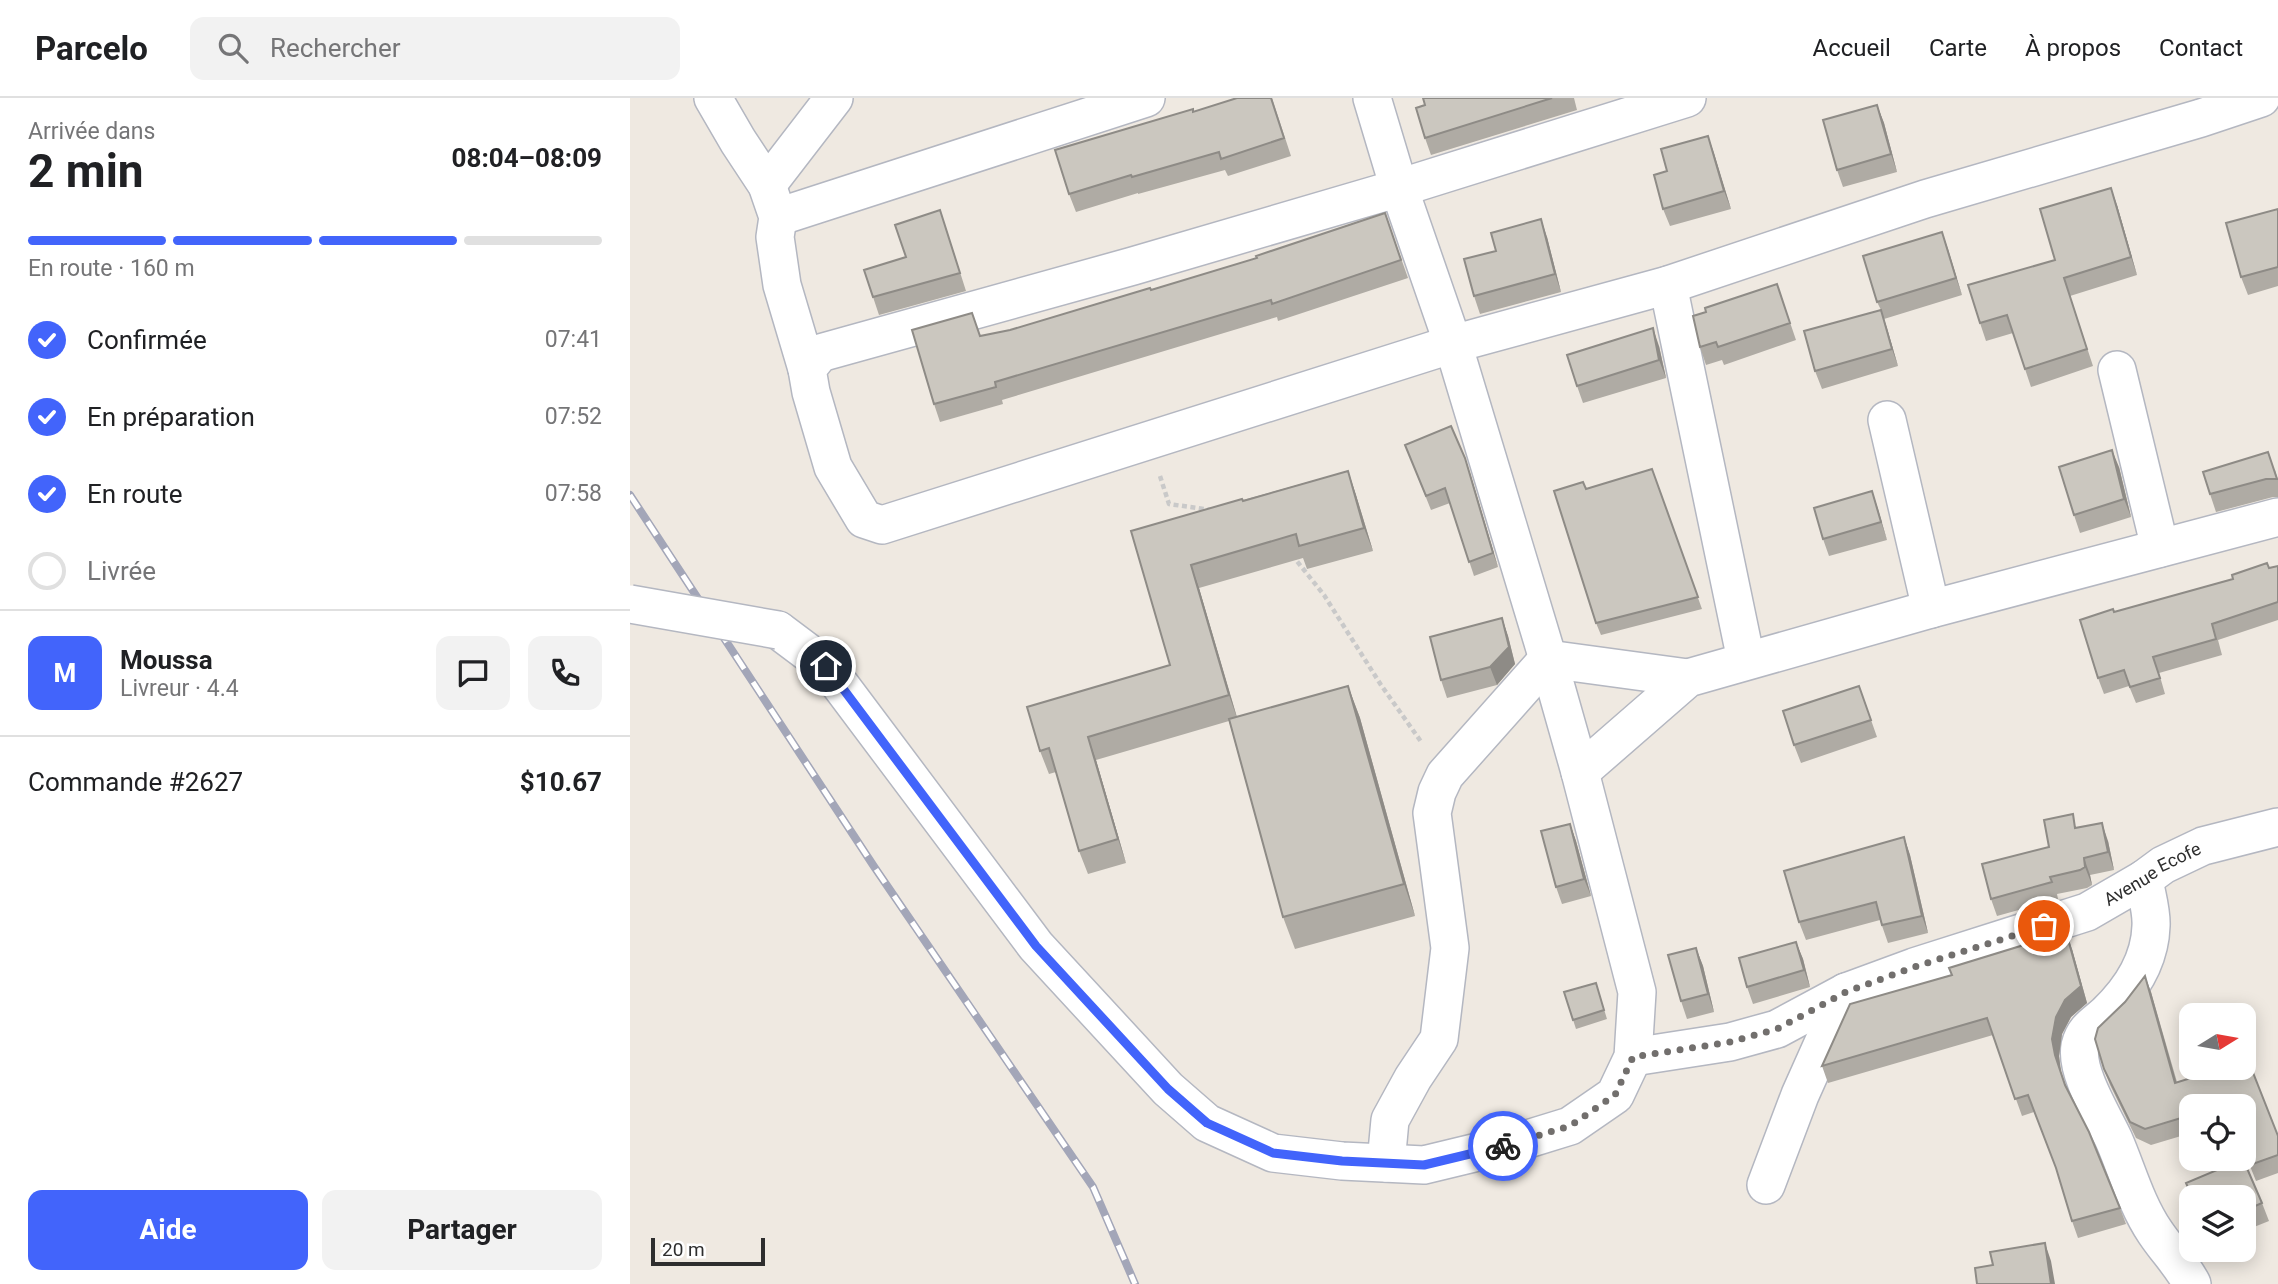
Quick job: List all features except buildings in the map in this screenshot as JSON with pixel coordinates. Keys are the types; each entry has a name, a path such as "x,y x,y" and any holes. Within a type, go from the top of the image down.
{"street":[{"path":"713,98 773,201 782,285 833,467 864,519 882,524 1453,344 1668,285 1925,199 2261,98"},
{"path":"773,201 834,98"},
{"path":"773,201 1146,98"},
{"path":"630,604 778,630 826,666 1036,946 1168,1089 1207,1123 1273,1153 1424,1165 1515,1143 1570,1126 1615,1095 1633,1057 1637,992 1548,659 1453,344 1399,188 1372,98"},
{"path":"807,369 820,353 1133,266 1399,188 1686,98"},
{"path":"1668,285 1746,660"},
{"path":"2116,370 2160,548"},
{"path":"1887,420 1931,609"},
{"path":"1580,772 1688,678 1931,609 2278,517"},
{"path":"1548,659 1688,678"},
{"path":"1386,1163 1390,1120 1439,1039 1450,947 1432,813 1437,792 1446,775 1548,659"},
{"name":"Avenue Ecofe","path":"1633,1057 1730,1042 1777,1029 1846,992 1914,967 2087,912 2163,865 2203,846 2278,827"},
{"path":"2144,878 2151,926 2144,959 2133,984 2106,1014 2086,1030 2080,1048 2085,1077 2135,1192 2155,1231 2171,1250 2192,1284"},
{"path":"1766,1185 1800,1095 1846,992"}],"path":[{"path":"1148,439 1169,504 1222,512"},
{"path":"1286,547 1324,595 1381,685 1446,775"}],"railway":[{"path":"630,495 875,868 1093,1187 1135,1284"}],"way so far":[{"path":"1503,1146 1570,1126 1615,1095 1633,1057 1730,1042 1777,1029 1846,992 1914,967 2044,926"}],"route":[{"path":"826,666 1036,946 1168,1089 1207,1123 1273,1153 1342,1161 1424,1165 1503,1146"}]}
